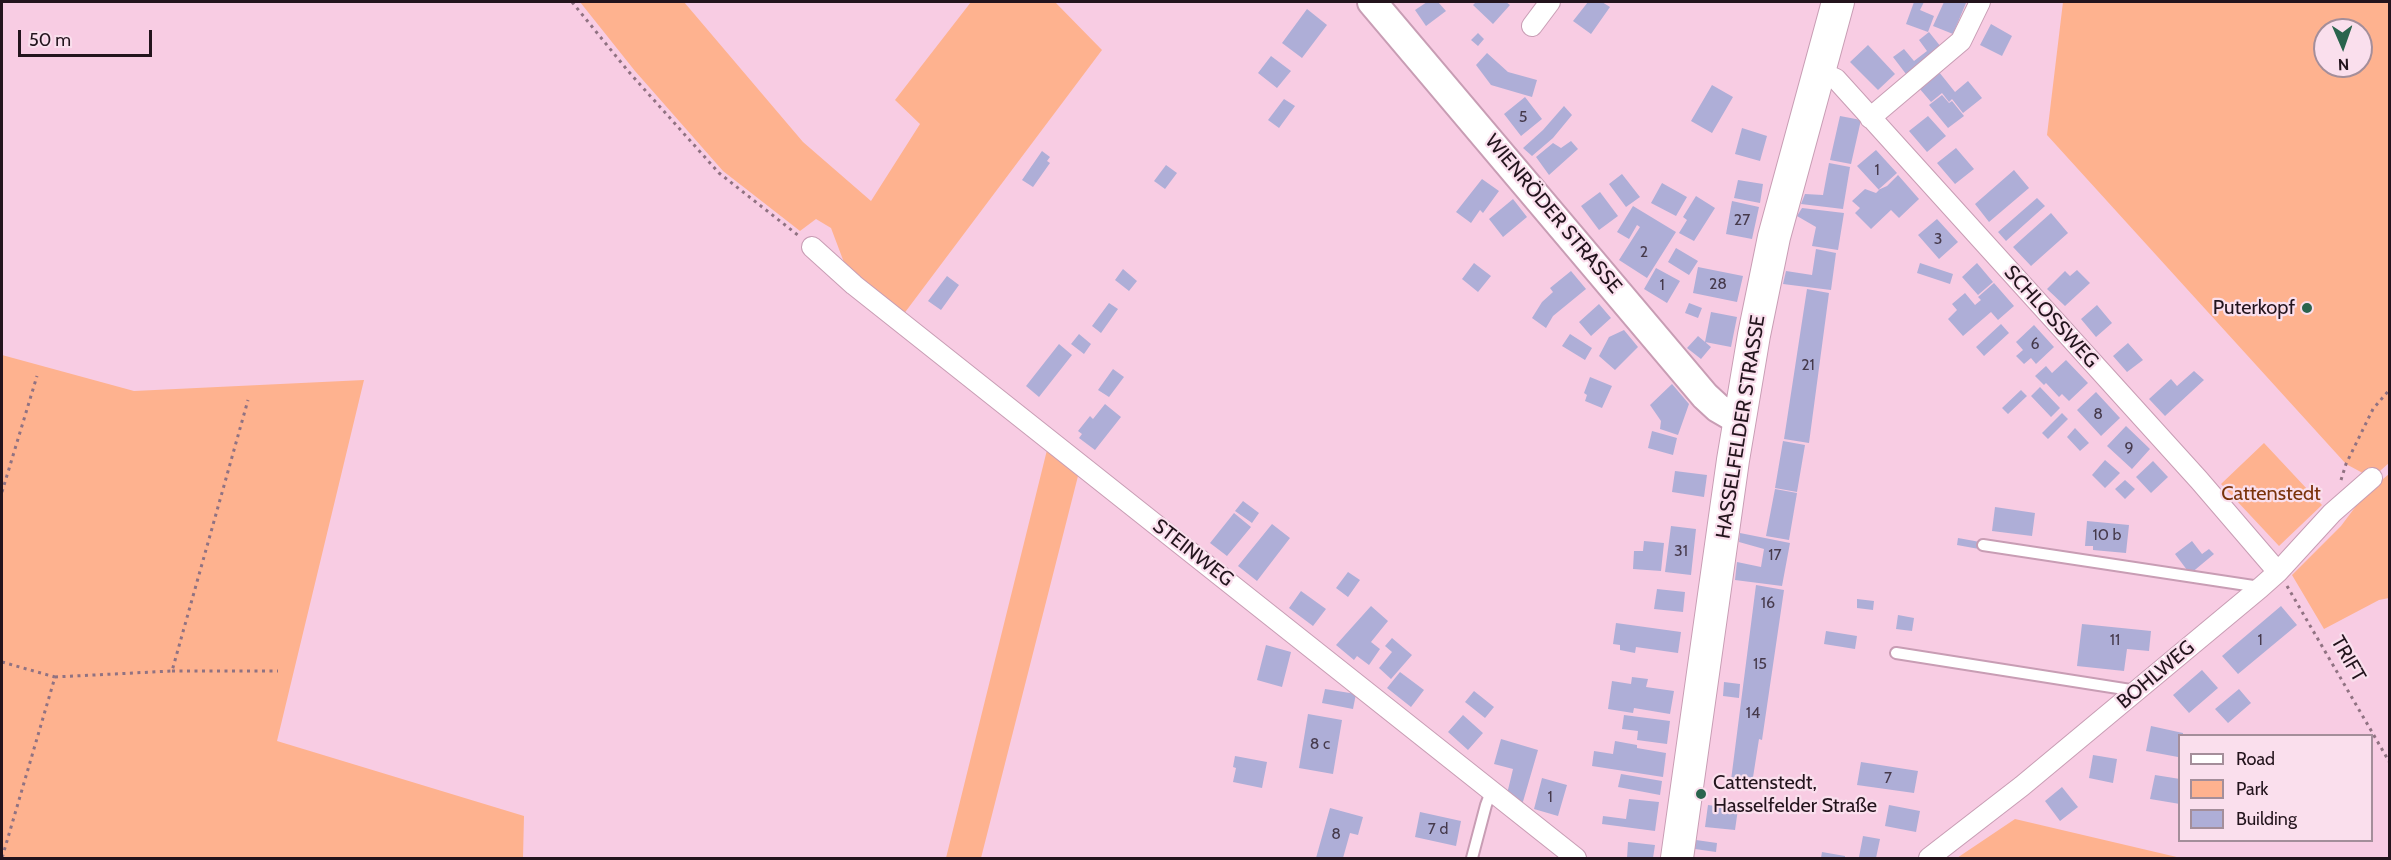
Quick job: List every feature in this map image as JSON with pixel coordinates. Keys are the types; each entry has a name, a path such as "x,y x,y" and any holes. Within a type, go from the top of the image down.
{"main road":[{"name":"WIENRÖDER STRASSE","path":"1372,2 1705,396 1718,408 1730,415 1740,417"},
{"name":"HASSELFELDER STRASSE","path":"1677,858 1740,417 1774,237 1838,2"}],"street":[{"path":"1532,26 1550,2"},
{"path":"1870,118 1960,41 1980,2"},
{"name":"SCHLOSSWEG","path":"1818,71 1836,79 2199,480 2278,572"},
{"name":"STEINWEG","path":"812,247 854,285 1576,858"},
{"name":"BOHLWEG","path":"1929,858 2022,786 2260,588 2278,572 2332,513 2372,478"}],"lane":[{"path":"1983,545 2260,588"},
{"path":"1896,652 2138,691"},
{"path":"1473,858 1491,792"}],"path":[{"path":"572,2 628,71 719,173 812,247"},
{"path":"2,492 37,376"},
{"path":"2332,513 2346,464 2373,409 2390,389"},
{"path":"172,671 248,400"},
{"name":"TRIFT","path":"2278,572 2390,763"},
{"path":"2,662 55,677 172,671 278,671"},
{"path":"2,858 55,677"}],"green space":[{"path":"580,2 684,2 803,142 871,201 920,124 895,100 971,2 1055,2 1102,50 903,315 848,273 831,228 816,219 800,231 723,171 635,71"},
{"path":"2063,2 2389,2 2389,463 2372,478 2346,464 2047,135"},
{"path":"2,355 134,391 364,380 277,741 524,816 523,858 2,858"},
{"name":"Cattenstedt","path":"2264,443 2322,505 2279,546 2221,484"},
{"path":"1047,450 1078,476 981,858 946,858"},
{"path":"2389,474 2389,598 2379,600 2324,629 2292,575 2341,526 2365,494"},
{"path":"2015,819 2181,858 1957,858"}],"building":[{"path":"1427,2 1438,2 1446,11 1426,26 1415,10"},
{"path":"1476,2 1506,2 1510,5 1493,24 1473,5"},
{"path":"1588,2 1602,2 1610,7 1591,34 1573,21"},
{"path":"1914,2 1924,2 1920,10 1934,16 1928,32 1906,24"},
{"path":"1944,2 1966,3 1953,34 1933,26"},
{"path":"1307,9 1327,25 1302,58 1282,43"},
{"path":"1991,24 2012,36 2002,56 1980,45"},
{"path":"1929,32 1941,47 1906,74 1893,57 1904,49 1914,61 1927,51 1919,40"},
{"path":"1478,33 1484,39 1478,46 1471,40"},
{"path":"1868,45 1895,74 1878,90 1850,62"},
{"path":"1487,53 1508,72 1537,80 1532,97 1491,85 1476,65"},
{"path":"1271,56 1291,71 1277,88 1258,73"},
{"path":"1939,72 1955,92 1968,81 1982,98 1963,113 1952,99 1949,102 1942,93 1931,102 1919,88"},
{"path":"1712,85 1733,97 1712,133 1691,121"},
{"path":"1942,95 1949,103 1952,101 1964,116 1948,128 1929,105"},
{"path":"1525,97 1542,119 1521,136 1504,114"},
{"path":"1284,99 1295,106 1279,128 1268,120"},
{"path":"1564,106 1572,115 1553,138 1532,156 1523,148"},
{"path":"1840,116 1861,120 1851,164 1830,160"},
{"path":"1928,116 1946,136 1927,152 1909,131"},
{"path":"1742,128 1767,136 1760,161 1735,154"},
{"path":"1571,141 1578,149 1549,175 1536,157 1553,143 1561,148"},
{"path":"1956,148 1974,169 1955,184 1937,163"},
{"path":"1876,150 1897,173 1879,190 1857,166"},
{"path":"1042,151 1050,157 1047,161 1050,163 1033,187 1022,180"},
{"path":"1829,163 1850,167 1843,209 1801,204 1805,194 1823,195"},
{"path":"1166,165 1177,173 1165,189 1154,181"},
{"path":"2014,170 2029,188 1989,222 1975,204"},
{"path":"1622,174 1640,197 1626,207 1609,184"},
{"path":"1898,175 1919,199 1899,218 1891,210 1871,229 1855,213 1860,208 1852,201 1865,189 1876,193 1887,186"},
{"path":"1482,179 1499,191 1483,213 1480,210 1471,223 1456,212"},
{"path":"1738,180 1763,184 1760,203 1734,198"},
{"path":"1662,183 1687,197 1676,216 1651,203"},
{"path":"1600,192 1618,216 1599,230 1581,206"},
{"path":"1696,196 1715,208 1694,241 1679,233 1687,220 1683,217"},
{"path":"2037,198 2045,206 2006,241 1998,232"},
{"path":"1513,199 1527,217 1503,237 1489,219"},
{"path":"1732,201 1759,207 1752,239 1726,234"},
{"path":"1633,206 1676,232 1647,278 1619,260 1640,227 1637,225 1629,239 1617,232"},
{"path":"1802,208 1844,213 1838,250 1812,246 1816,227 1797,216"},
{"path":"2051,213 2068,233 2031,266 2013,247"},
{"path":"1937,219 1958,242 1939,259 1918,235"},
{"path":"1676,248 1698,261 1689,275 1668,262"},
{"path":"1816,249 1836,253 1831,290 1783,284 1786,271 1812,275"},
{"path":"1474,263 1491,276 1478,292 1462,279"},
{"path":"1920,263 1953,274 1950,284 1917,273"},
{"path":"1977,263 1993,282 1978,295 1962,277"},
{"path":"1698,267 1743,276 1737,302 1693,293"},
{"path":"1656,268 1680,281 1667,303 1644,289"},
{"path":"1123,269 1137,281 1129,291 1115,280"},
{"path":"2077,270 2090,283 2065,306 2047,289 2065,271 2070,276"},
{"path":"1571,271 1586,289 1553,316 1546,328 1532,318 1542,302 1553,292 1550,288"},
{"path":"947,276 959,285 941,310 928,301"},
{"path":"1994,283 2014,306 1998,320 1991,312 1963,336 1948,319 1957,310 1952,304 1965,293 1975,305 1981,300 1978,297"},
{"path":"1807,289 1829,293 1809,443 1784,439"},
{"path":"1109,303 1118,309 1101,333 1092,326"},
{"path":"1689,303 1702,308 1698,318 1685,313"},
{"path":"1599,304 1611,318 1591,336 1579,322"},
{"path":"2097,305 2112,323 2096,337 2081,319"},
{"path":"1711,312 1737,317 1731,347 1705,342"},
{"path":"2001,324 2009,333 1984,356 1976,347"},
{"path":"2034,325 2054,347 2036,364 2031,358 2024,364 2016,356 2023,350 2016,342"},
{"path":"1624,330 1638,347 1615,370 1599,356 1609,337"},
{"path":"1079,334 1091,344 1084,354 1071,344"},
{"path":"1570,334 1592,348 1585,360 1562,346"},
{"path":"1698,336 1711,347 1701,359 1687,348"},
{"path":"2128,343 2143,360 2127,372 2113,356"},
{"path":"1059,344 1072,355 1039,397 1026,386"},
{"path":"2066,360 2088,383 2069,401 2062,394 2059,397 2046,383 2044,385 2035,376 2046,366 2052,373"},
{"path":"1113,369 1124,377 1109,397 1098,390"},
{"path":"2194,371 2204,380 2165,416 2149,399 2171,379 2177,386"},
{"path":"1590,377 1612,386 1602,408 1585,401 1587,395 1584,393"},
{"path":"1672,384 1689,404 1678,435 1660,429 1661,421 1650,405"},
{"path":"2040,387 2060,408 2051,417 2031,396"},
{"path":"2021,390 2027,396 2008,414 2002,408"},
{"path":"2096,392 2120,418 2101,436 2077,410"},
{"path":"1105,404 1121,417 1095,450 1079,438 1082,434 1078,431 1090,416 1093,419"},
{"path":"2062,413 2068,419 2048,439 2042,433"},
{"path":"2126,426 2150,449 2132,469 2107,446"},
{"path":"2075,428 2089,443 2080,451 2067,437"},
{"path":"1652,431 1677,438 1673,455 1648,448"},
{"path":"1783,441 1805,445 1797,492 1775,488"},
{"path":"2105,460 2120,473 2105,488 2092,475"},
{"path":"2153,461 2168,477 2151,493 2136,477"},
{"path":"1675,471 1707,475 1704,497 1672,492"},
{"path":"2125,480 2135,489 2125,499 2115,489"},
{"path":"1775,489 1797,493 1789,540 1766,536"},
{"path":"1243,501 1259,513 1252,523 1235,511"},
{"path":"1995,507 2035,513 2032,536 1992,531"},
{"path":"1234,513 1251,527 1227,556 1210,543"},
{"path":"2087,521 2129,525 2126,553 2093,550 2093,546 2085,546"},
{"path":"1272,524 1290,538 1257,581 1238,566"},
{"path":"1671,526 1696,529 1691,575 1665,572"},
{"path":"1740,533 1790,543 1782,586 1735,580 1737,562 1761,567 1764,549 1739,542"},
{"path":"1958,538 1980,542 1979,549 1957,545"},
{"path":"1644,541 1664,543 1661,571 1633,569 1634,551 1643,551"},
{"path":"2192,541 2202,554 2209,549 2214,554 2190,574 2175,554"},
{"path":"1348,572 1360,580 1348,597 1336,588"},
{"path":"1756,585 1784,590 1762,740 1759,739 1751,790 1730,788"},
{"path":"1657,589 1685,592 1683,612 1654,609"},
{"path":"1301,591 1326,609 1313,626 1289,608"},
{"path":"1857,599 1874,601 1873,610 1857,608"},
{"path":"1371,606 1388,621 1371,642 1380,649 1369,665 1357,656 1354,660 1336,645"},
{"path":"2281,606 2297,625 2238,674 2222,656"},
{"path":"1898,615 1914,618 1912,631 1896,629"},
{"path":"1616,623 1681,632 1678,653 1636,647 1635,653 1620,650 1620,645 1613,644"},
{"path":"2082,624 2151,631 2149,651 2127,649 2124,671 2077,666"},
{"path":"1826,631 1857,636 1855,649 1824,644"},
{"path":"1392,638 1412,655 1391,679 1379,668 1392,652 1385,646"},
{"path":"1266,645 1291,652 1282,687 1257,680"},
{"path":"2202,670 2218,688 2189,713 2173,695"},
{"path":"1400,672 1424,690 1411,707 1387,688"},
{"path":"1632,677 1648,679 1646,687 1674,691 1670,714 1634,708 1633,713 1608,709 1612,681 1631,684"},
{"path":"1724,682 1740,684 1739,698 1723,696"},
{"path":"1325,689 1356,694 1353,709 1322,703"},
{"path":"2239,689 2251,703 2228,723 2215,709"},
{"path":"1474,691 1494,707 1485,718 1465,702"},
{"path":"1308,714 1342,720 1333,774 1299,768"},
{"path":"1463,715 1483,733 1468,750 1448,732"},
{"path":"1624,715 1670,721 1667,744 1637,740 1638,731 1622,729"},
{"path":"2151,726 2183,733 2178,734 2178,757 2146,751"},
{"path":"1501,739 1538,750 1522,805 1507,794 1513,769 1494,764"},
{"path":"1615,741 1666,753 1663,777 1592,766 1594,751 1613,754"},
{"path":"2093,755 2117,759 2113,783 2089,778"},
{"path":"1235,756 1267,762 1262,788 1233,782 1236,768 1233,767"},
{"path":"1861,762 1918,771 1914,793 1857,785"},
{"path":"1621,774 1662,781 1660,795 1618,787"},
{"path":"2155,775 2178,779 2178,804 2150,799"},
{"path":"1542,778 1567,785 1558,816 1534,809"},
{"path":"2062,787 2078,807 2060,821 2045,801"},
{"path":"1629,799 1659,802 1655,831 1602,824 1603,816 1626,819"},
{"path":"1708,805 1738,809 1735,830 1705,827"},
{"path":"1889,805 1920,811 1916,832 1885,826"},
{"path":"1330,808 1363,817 1358,835 1350,833 1343,858 1316,858"},
{"path":"1420,812 1461,821 1456,846 1415,837"},
{"path":"1863,836 1880,839 1876,858 1859,857"},
{"path":"1696,840 1717,843 1716,852 1695,849"},
{"path":"1628,842 1655,845 1653,858 1627,858"},
{"path":"1822,852 1845,856 1845,858 1821,858"}],"place":[{"name":"Puterkopf","path":"2307,308"},
{"name":"Cattenstedt, Hasselfelder Straße","path":"1701,794"}]}
